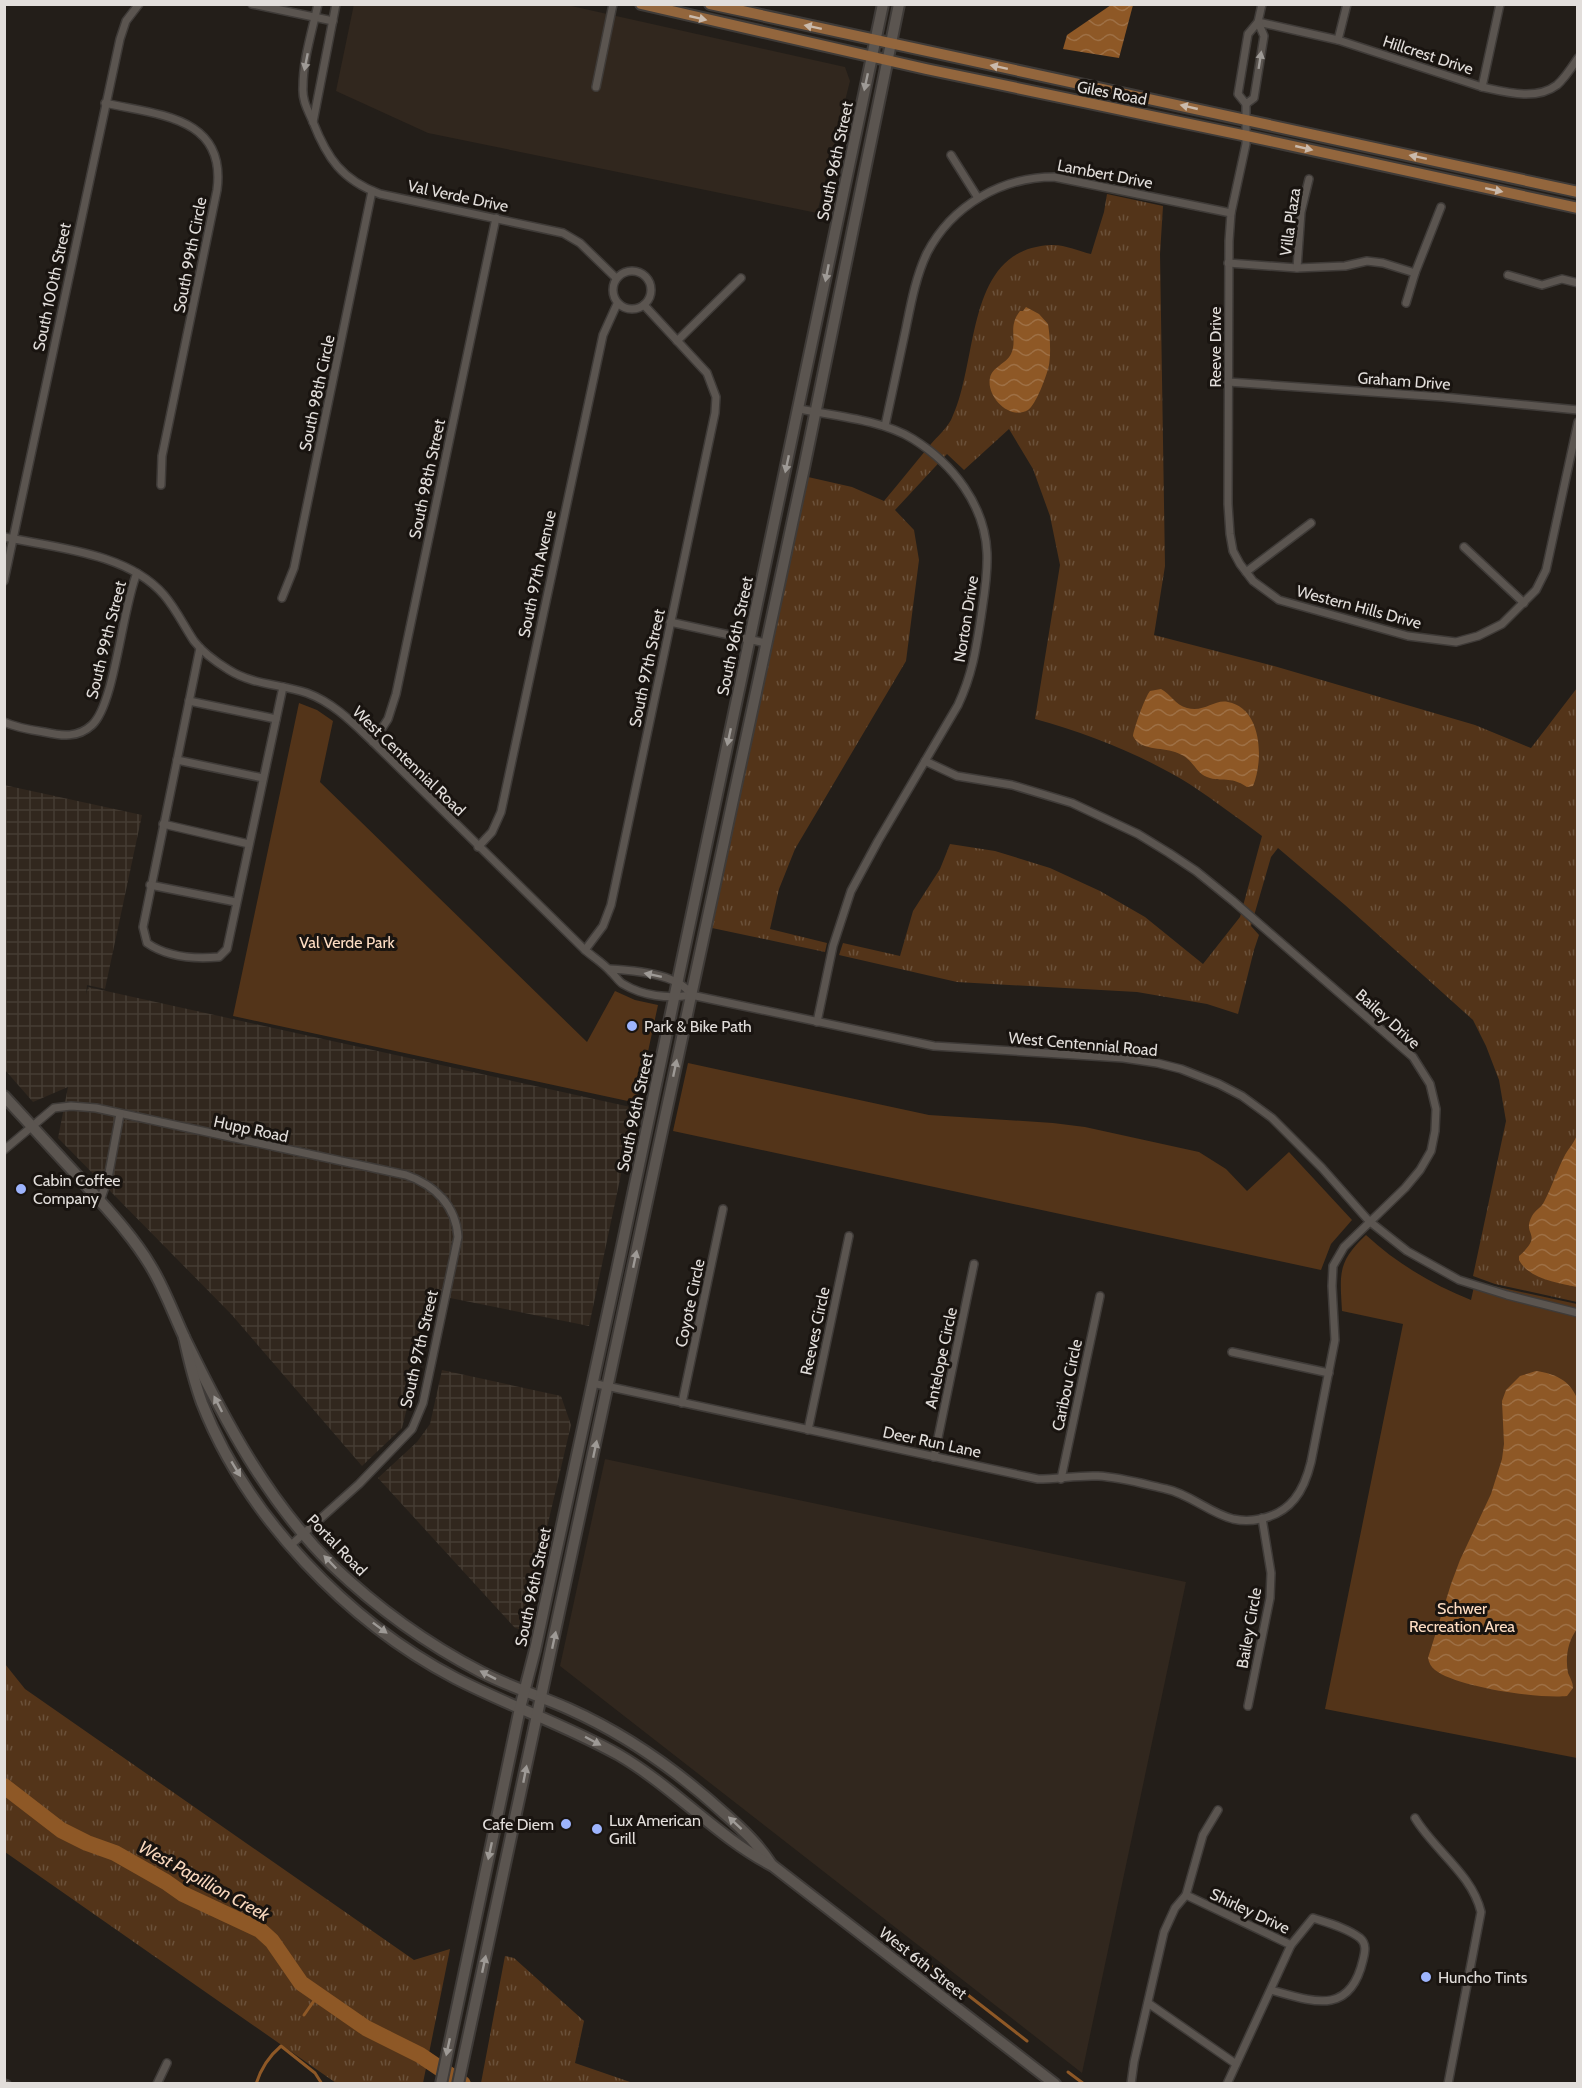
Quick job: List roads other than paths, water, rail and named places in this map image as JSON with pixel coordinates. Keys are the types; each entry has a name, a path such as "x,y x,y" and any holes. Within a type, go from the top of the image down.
{"main road":[{"name":"Giles Road","path":"641,4 1069,100 1246,135 1578,208"},
{"name":"Giles Road","path":"710,4 1578,192"},
{"name":"South 96th Street","path":"441,2084 674,998 744,639 799,409 883,4"},
{"name":"South 96th Street","path":"458,2084 815,412 899,4"},
{"name":"Portal Road","path":"4,1096 134,1241 151,1266 184,1337 242,1448 279,1504 303,1533 359,1590 417,1634 480,1671 525,1692 542,1697"},
{"name":"Portal Road","path":"184,1337 193,1377 220,1442 256,1501 291,1545 346,1601 395,1640 454,1677 520,1708"},
{"name":"West 6th Street","path":"542,1697 594,1722 668,1766 690,1782 760,1846 773,1866"},
{"name":"West 6th Street","path":"520,1708 574,1731 625,1759 675,1793 738,1845 773,1866 1054,2084"}],"street":[{"name":"South 100th Street","path":"4,581 105,103 126,21 139,4"},
{"path":"252,4 333,21"},
{"name":"Val Verde Drive","path":"318,4 303,74 302,89 305,107 317,136 332,160 347,175 372,191 552,230 571,237 585,247 616,278"},
{"path":"313,122 336,4"},
{"path":"596,87 613,4"},
{"path":"1258,22 1264,36 1254,98 1246,104 1238,94 1248,34 1258,22 1262,4"},
{"path":"1338,40 1347,4"},
{"path":"1482,87 1500,4"},
{"name":"Hillcrest Drive","path":"1258,22 1338,40 1482,87 1523,94 1543,92 1558,85 1578,58"},
{"name":"South 99th Circle","path":"105,103 173,118 188,124 208,143 218,168 217,189 162,456 161,485"},
{"name":"Reeve Drive","path":"1246,104 1246,135 1231,213 1228,263 1228,504 1233,551 1246,572"},
{"path":"951,155 978,198"},
{"name":"Lambert Drive","path":"885,426 914,288 927,253 943,230 978,198 1014,182 1039,177 1054,177 1231,213"},
{"name":"Villa Plaza","path":"1297,268 1301,212 1309,179"},
{"name":"South 98th Circle","path":"282,598 294,568 372,191"},
{"path":"1406,303 1415,273 1442,207"},
{"name":"South 98th Street","path":"373,742 388,719 396,694 496,218"},
{"name":"Villa Plaza","path":"1228,263 1297,268 1345,266 1366,261 1383,263 1415,273"},
{"path":"625,272 641,273 651,288 651,295 644,305 629,309 617,303 612,289 616,278 625,272"},
{"path":"1508,275 1542,285 1562,279 1578,283"},
{"path":"644,305 677,341 741,278"},
{"name":"South 97th Avenue","path":"478,847 492,832 500,816 600,346 606,325 617,303"},
{"name":"South 97th Street","path":"585,950 603,926 611,904 715,413 716,397 707,373 677,341"},
{"name":"Graham Drive","path":"1228,382 1443,397 1578,410"},
{"name":"Norton Drive","path":"799,409 885,426 912,438 943,462 958,478 975,506 987,552 981,618 969,682 851,891 836,935 817,1022"},
{"name":"Western Hills Drive","path":"1246,572 1264,591 1279,600 1408,636 1456,642 1478,636 1502,624 1524,603 1536,590 1546,570 1578,422"},
{"path":"1246,572 1311,523"},
{"name":"West Centennial Road","path":"4,537 108,559 137,573 164,595 200,648 213,659 236,674 256,682 308,694 348,718 585,950 609,969 620,983 636,990 674,998 691,995 934,1046 1123,1058 1181,1069 1227,1088 1272,1118 1322,1168 1369,1221 1407,1251 1459,1280 1578,1313"},
{"path":"1464,547 1524,603"},
{"name":"South 99th Street","path":"4,722 37,731 72,735 87,729 99,716 105,702 129,595 137,573"},
{"path":"670,622 766,643"},
{"path":"200,648 150,885 143,927 147,943 173,953 198,958 219,957 227,949 283,687"},
{"path":"189,701 276,719"},
{"path":"177,760 263,778"},
{"name":"Bailey Drive","path":"925,761 957,776 1012,785 1072,803 1138,834 1169,853 1233,901 1413,1057 1430,1084 1436,1109 1431,1151 1420,1170 1405,1188 1344,1247 1333,1266 1331,1273 1335,1340 1307,1478 1300,1493 1290,1506 1275,1515 1262,1518"},
{"path":"163,824 249,844"},
{"path":"150,885 236,902"},
{"path":"609,969 627,970 677,982 687,987 691,995"},
{"name":"Hupp Road","path":"32,1125 54,1108 79,1107 406,1175 429,1185 444,1198 453,1216"},
{"path":"100,1201 108,1178 120,1114"},
{"path":"4,1150 32,1125"},
{"name":"Coyote Circle","path":"682,1403 723,1209"},
{"name":"South 97th Street","path":"291,1545 359,1484 412,1430 423,1403 458,1237 457,1225 453,1216"},
{"name":"Reeves Circle","path":"808,1431 849,1236"},
{"name":"Antelope Circle","path":"934,1457 974,1264"},
{"name":"Caribou Circle","path":"1061,1479 1100,1296"},
{"path":"1232,1352 1329,1373"},
{"name":"Deer Run Lane","path":"592,1383 1038,1479 1098,1476 1132,1482 1174,1491 1231,1519 1247,1521 1262,1518"},
{"name":"Bailey Circle","path":"1248,1706 1270,1598 1271,1573 1262,1518"},
{"path":"1131,2084 1164,1932 1175,1908 1186,1895 1203,1835 1218,1810"},
{"path":"1414,1818 1478,1897 1481,1912 1448,2084"},
{"name":"Shirley Drive","path":"1186,1895 1291,1945 1227,2084"},
{"path":"1271,1990 1318,2001 1334,2000 1343,1996 1352,1988 1358,1975 1365,1947 1362,1940 1346,1930 1313,1918 1291,1945"},
{"path":"1148,2003 1236,2064"},
{"path":"157,2084 167,2063"}],"water":[{"path":"1111,5 1133,5 1119,58 1063,49 1067,35"},
{"path":"1026,307 1039,314 1048,324 1050,360 1038,396 1028,410 1021,413 1013,412 1000,405 992,392 990,378 993,371 1011,354 1014,343 1014,323 1020,311"},
{"path":"1161,689 1187,708 1199,709 1218,702 1228,702 1239,706 1248,714 1254,724 1259,750 1259,763 1253,786 1247,787 1231,780 1207,777 1181,755 1169,750 1146,746 1136,741 1133,736 1145,699 1150,691"},
{"path":"1577,1135 1578,1287 1537,1276 1519,1260 1519,1256 1532,1239 1529,1223 1532,1216 1544,1202 1562,1161"},
{"path":"1536,1371 1550,1374 1566,1382 1577,1398 1577,1629 1571,1639 1567,1655 1568,1673 1573,1688 1567,1696 1518,1694 1461,1682 1435,1670 1428,1658 1451,1584 1491,1494 1502,1459 1504,1444 1502,1401 1506,1390 1520,1376"}],"waterway":[{"name":"West Papillion Creek","path":"4,1786 61,1830 115,1853 183,1894 260,1930 272,1941 301,1983 366,2028 420,2055 463,2084"},
{"path":"892,1936 1027,2041"},
{"path":"304,2015 318,1995"},
{"path":"256,2084 265,2063 281,2046 315,2073 322,2084"},
{"path":"1068,2072 1084,2084"}],"place":[{"name":"Park & Bike Path","path":"632,1026"},
{"name":"Cabin Coffee Company","path":"21,1189"},
{"name":"Cafe Diem","path":"566,1824"},
{"name":"Lux American Grill","path":"597,1829"},
{"name":"Huncho Tints","path":"1426,1977"}],"park label":[{"name":"Val Verde Park","path":"347,942"},
{"name":"Schwer Recreation Area","path":"1462,1617"}]}
